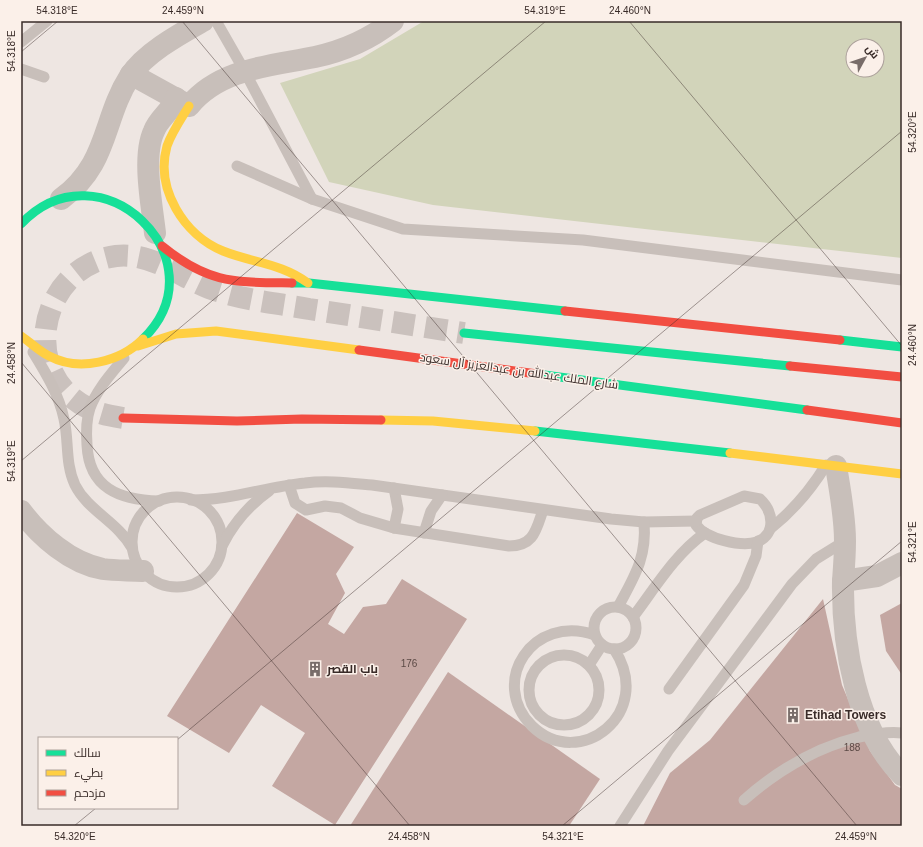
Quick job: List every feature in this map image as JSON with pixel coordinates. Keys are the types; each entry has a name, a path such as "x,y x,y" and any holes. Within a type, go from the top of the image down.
{"street":[{"path":"22,223 35,212 61,199 74,189 94,163 123,88 131,74 154,52 203,21"},
{"path":"134,350 156,326 167,300 169,273 158,240 148,173 151,137 159,123 183,102 244,70 316,56 352,46 393,21"},
{"path":"131,74 183,102"},
{"path":"183,102 166,152 164,163 168,188 183,220 200,237 220,250 281,266 301,276 309,283"},
{"path":"61,199 91,196 120,204 145,221 158,240 183,264 195,271 214,278 234,282 309,283 902,347"},
{"name":"شارع الملك عبدالله بن عبدالعزيز آل سعود","path":"24,340 54,359 69,364 85,365 100,364 134,350 156,338 196,330 216,331 902,423"},
{"path":"464,334 902,377"},
{"path":"123,418 237,421 302,419 433,421 552,432 902,474"},
{"path":"831,465 843,506 845,541 843,581 850,663 860,703 873,734 885,755 902,776"},
{"path":"21,511 38,530 68,555 80,562 102,569 143,571"},
{"path":"843,581 878,576 902,563"}],"lane":[{"path":"21,42 47,21"},
{"path":"216,21 244,70 312,199"},
{"path":"21,69 44,77"},
{"path":"237,166 312,199 403,229 583,240 902,280"},
{"path":"24,340 50,381 58,399 64,418 71,473 76,485 91,505 121,530 143,571 159,584 180,587 190,585 208,575 216,562 228,535 244,513 274,488"},
{"path":"134,350 107,378 91,408 86,430 89,461 93,474 111,489 131,498 159,501"},
{"path":"770,529 772,520 768,508 760,499 752,496 744,496 704,513 697,518 696,522 698,529 726,541 738,543 758,541 798,505 831,465"},
{"path":"133,550 135,525 145,511 159,501 169,498 191,500 228,498 288,485 338,482 394,488 543,510 644,522 696,522"},
{"path":"288,485 295,503 306,510 325,506 340,508 360,518 394,528 518,546 532,537 543,510"},
{"path":"394,488 398,509 394,528"},
{"path":"424,533 431,511 442,495"},
{"path":"191,500 200,504 215,518 221,538 221,548"},
{"path":"618,607 641,562 645,542 644,522"},
{"path":"633,617 676,559 695,540 705,533"},
{"path":"669,689 744,585 756,556 758,541"},
{"path":"620,826 668,751 792,584 816,559 845,541"},
{"path":"618,607 629,612 633,617 636,625 636,635 631,643 623,648 614,650 602,645 595,635 594,626 596,618 609,608 618,607"},
{"path":"595,635 584,631 562,630 541,638 525,654 516,674 516,697 525,717 537,730 551,738 574,742 595,736 613,723 624,703 627,686 624,670 614,650"},
{"path":"588,665 602,645"},
{"path":"561,655 580,659 588,665 597,678 599,692 597,702 586,718 577,723 557,725 539,716 530,698 529,688 535,670 542,662 561,655"},
{"path":"744,800 766,781 790,764 816,751 844,741 873,734 902,733"}],"green space":[{"path":"424,21 902,21 902,258 433,205 329,182 280,83 360,59"}],"building":[{"name":"باب القصر","path":"297,513 354,547 336,574 345,593 328,624 344,634 363,607 386,604 402,579 467,619 335,825 272,786 305,733 261,705 229,753 167,716"},
{"name":"Etihad Towers","path":"823,599 842,685 870,751 895,785 902,789 902,826 643,826 670,773 710,740"},
{"path":"902,603 902,675 886,651 880,615"},
{"path":"448,672 600,779 569,826 350,826"}],"tunnel":[{"path":"123,418 92,410 66,392 52,371 46,347 47,323 55,299 70,279 90,264 116,256 129,256 153,261 209,288 246,298 464,333"}],"traffic: fast":[{"path":"21,224 52,202 85,196 116,203 142,221 161,246 169,276 164,308 143,339"},
{"path":"292,283 309,283 565,311"},
{"path":"464,333 790,366"},
{"path":"840,340 902,347"},
{"path":"537,374 807,410"},
{"path":"535,431 730,453"}],"traffic: slow":[{"path":"189,106 169,141 164,162 165,178 169,194 176,209 196,234 209,244 234,255 288,271 308,283"},
{"path":"138,346 176,334 216,331 359,350"},
{"path":"21,336 49,356 61,361 86,364 111,359 123,354 143,339"},
{"path":"381,420 433,421 535,431"},
{"path":"730,453 902,474"}],"traffic: jam":[{"path":"162,246 194,268 208,274 238,281 292,283"},
{"path":"565,311 840,340"},
{"path":"359,350 537,374"},
{"path":"790,366 902,377"},
{"path":"807,410 902,423"},
{"path":"123,418 237,421 302,419 381,420"}],"place":[{"name":"باب القصر","path":"315,669"},
{"name":"Etihad Towers","path":"793,715"}]}
